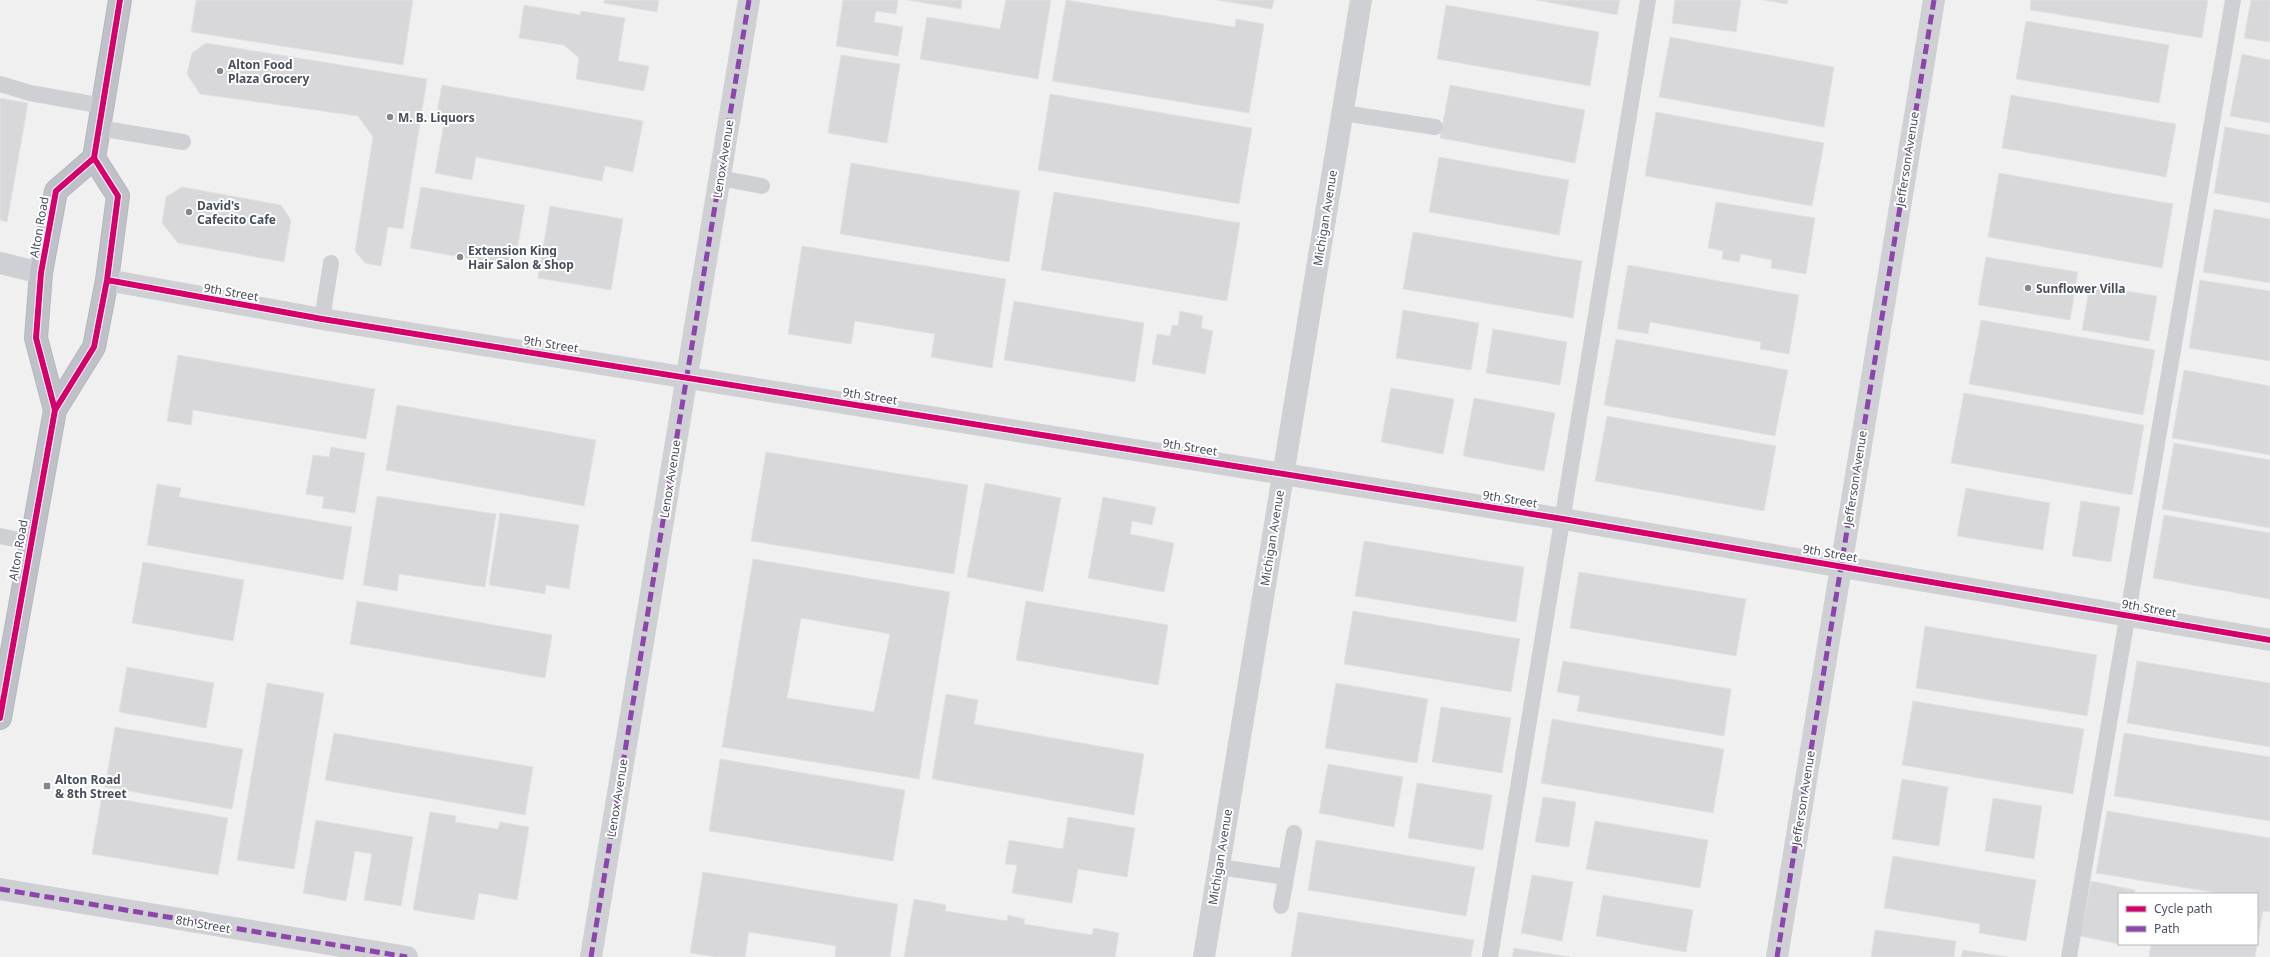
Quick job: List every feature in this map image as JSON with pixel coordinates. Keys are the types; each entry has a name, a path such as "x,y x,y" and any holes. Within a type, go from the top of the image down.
{"highway":[{"path":"94,158 120,0"},
{"name":"Alton Road","path":"0,718 30,542 56,410 94,347 106,280 118,196 94,158 56,191 41,273 36,338 56,410"}],"street":[{"name":"Lenox Avenue","path":"591,957 749,0"},
{"name":"Michigan Avenue","path":"1204,957 1361,0"},
{"name":"Jefferson Avenue","path":"1777,957 1934,0"},
{"path":"0,263 41,273"},
{"name":"9th Street","path":"106,280 322,319 1563,519 2270,640"},
{"name":"8th Street","path":"0,889 292,948 407,957"}],"lane":[{"path":"1490,957 1648,0"},
{"path":"2069,957 2129,615 2233,0"},
{"path":"0,84 30,93 103,106"},
{"path":"1343,113 1435,127"},
{"path":"99,128 183,142"},
{"path":"720,178 762,186"},
{"path":"322,319 330,263"},
{"path":"0,536 30,542"},
{"path":"1281,906 1294,833"},
{"path":"1219,866 1286,877"}],"building":[{"path":"196,0 413,0 403,65 191,32"},
{"path":"604,0 659,0 657,12 604,3"},
{"path":"843,0 898,0 896,14 876,11 874,22 903,27 898,56 836,46"},
{"path":"907,0 962,0 961,9"},
{"path":"1006,0 1051,0 1038,79 920,59 927,17 1000,29"},
{"path":"1066,0 1235,27 1236,19 1264,24 1249,113 1052,81"},
{"path":"1217,0 1274,0 1272,9"},
{"path":"1536,0 1620,0 1617,15"},
{"path":"1675,0 1741,0 1736,32 1672,23"},
{"path":"1763,0 1788,0 1787,4"},
{"path":"2031,0 2208,0 2202,38 2030,10"},
{"path":"2251,0 2270,0 2270,42 2244,38"},
{"path":"524,5 580,15 581,11 625,18 618,61 649,66 644,91 576,79 579,58 564,45 519,38"},
{"path":"1446,5 1599,32 1590,86 1437,59"},
{"path":"2026,21 2169,45 2159,103 2016,79"},
{"path":"1670,37 1834,67 1824,127 1659,97"},
{"path":"206,43 427,79 403,229 388,227 381,266 365,263 355,251 373,137 358,116 200,94 187,74 192,53"},
{"path":"2242,54 2270,60 2270,123 2230,116"},
{"path":"841,55 900,64 887,143 828,133"},
{"path":"442,85 643,121 633,172 605,166 602,181 476,157 472,180 435,173 444,124 435,123"},
{"path":"1450,85 1585,110 1575,163 1440,138"},
{"path":"1050,94 1252,128 1239,204 1038,170"},
{"path":"2011,95 2176,124 2166,177 2002,148"},
{"path":"0,98 28,103 7,222 0,220"},
{"path":"1656,112 1824,143 1812,206 1645,176"},
{"path":"2225,127 2270,135 2270,203 2214,193"},
{"path":"1439,157 1569,180 1559,235 1429,212"},
{"path":"851,163 1020,191 1009,262 840,234"},
{"path":"1999,173 2173,204 2162,268 1988,237"},
{"path":"182,187 281,205 291,220 284,262 178,243 162,223 166,197"},
{"path":"421,187 525,205 514,267 410,248"},
{"path":"1054,192 1240,223 1227,301 1041,270"},
{"path":"1716,202 1815,218 1806,274 1771,268 1772,260 1741,254 1739,262 1722,259 1723,251 1708,248"},
{"path":"550,206 623,219 611,290 538,278"},
{"path":"2214,209 2270,219 2270,283 2203,272"},
{"path":"1413,232 1582,261 1573,318 1403,289"},
{"path":"802,246 1006,279 992,368 931,357 935,334 855,321 851,344 788,334"},
{"name":"Sunflower Villa","path":"1986,257 2078,272 2070,320 1978,305"},
{"path":"1628,265 1799,295 1789,354 1760,349 1761,342 1650,322 1648,334 1617,329"},
{"path":"2200,280 2270,291 2270,361 2189,348"},
{"path":"2090,285 2157,296 2149,341 2082,330"},
{"path":"1014,301 1144,323 1135,382 1004,360"},
{"path":"1403,310 1479,323 1471,370 1396,358"},
{"path":"1180,311 1203,316 1201,328 1213,331 1205,374 1152,364 1157,334 1170,336 1172,325 1178,326"},
{"path":"1981,320 2155,350 2143,415 1969,384"},
{"path":"1493,329 1567,342 1560,385 1486,373"},
{"path":"1616,339 1788,370 1775,436 1604,405"},
{"path":"178,355 375,389 366,439 193,410 191,425 167,421"},
{"path":"2184,370 2270,386 2270,455 2172,438"},
{"path":"1391,388 1454,399 1443,454 1381,442"},
{"path":"1964,393 2144,425 2132,495 1951,463"},
{"path":"1474,398 1555,413 1544,471 1463,456"},
{"path":"397,405 596,440 584,506 386,470"},
{"path":"1607,416 1776,446 1764,511 1595,481"},
{"path":"2174,443 2270,460 2270,528 2162,509"},
{"path":"331,447 365,453 355,513 322,508 324,497 306,494 313,455 329,457"},
{"path":"766,452 968,485 954,574 751,541"},
{"path":"985,483 1061,498 1043,592 967,577"},
{"path":"157,484 181,488 179,497 352,527 343,580 147,545"},
{"path":"1966,488 2050,503 2043,550 1957,536"},
{"path":"377,496 496,514 485,587 399,574 397,591 363,585"},
{"path":"1103,497 1156,507 1152,525 1132,521 1130,534 1174,543 1164,592 1088,578"},
{"path":"2081,501 2120,507 2111,562 2072,556"},
{"path":"500,513 579,525 569,589 546,585 545,594 489,585"},
{"path":"2164,515 2270,533 2270,599 2153,578"},
{"path":"1364,541 1524,567 1516,622 1355,596"},
{"path":"753,559 950,592 919,779 722,747","holes":["801,618 890,634 874,712 787,698"]},
{"path":"143,562 244,580 233,641 132,623"},
{"path":"1579,572 1746,599 1736,656 1570,628"},
{"path":"357,601 552,635 545,678 350,644"},
{"path":"1026,601 1168,625 1158,685 1016,660"},
{"path":"1353,611 1520,639 1511,692 1344,664"},
{"path":"1925,626 2097,655 2087,716 1916,688"},
{"path":"1563,661 1731,689 1724,736 1577,711 1580,696 1557,692"},
{"path":"2137,661 2270,683 2270,747 2127,723"},
{"path":"127,667 214,683 206,728 119,712"},
{"path":"267,683 324,693 294,869 237,860"},
{"path":"1336,683 1428,699 1417,763 1325,748"},
{"path":"946,694 978,700 974,724 1144,754 1134,815 932,779"},
{"path":"1913,701 2084,729 2073,794 1902,765"},
{"path":"1441,707 1511,718 1502,773 1432,762"},
{"path":"1552,719 1724,749 1713,813 1541,783"},
{"path":"115,727 243,749 232,809 105,787"},
{"path":"334,733 533,767 525,815 325,780"},
{"path":"2124,733 2270,757 2270,821 2114,796"},
{"path":"720,759 905,790 893,861 709,831"},
{"path":"1328,764 1403,777 1394,827 1319,813"},
{"path":"1902,779 1948,787 1939,846 1892,839"},
{"path":"1417,783 1492,795 1483,850 1408,838"},
{"path":"102,796 228,818 218,875 92,854"},
{"path":"1543,797 1576,802 1569,847 1535,842"},
{"path":"1993,798 2042,806 2034,859 1985,851"},
{"path":"2107,811 2270,838 2270,908 2269,912 2263,911 2258,940 2258,893 2217,893 2096,873"},
{"path":"430,812 456,816 455,822 498,829 500,822 529,827 517,900 479,893 474,920 413,910"},
{"path":"1068,817 1135,828 1127,877 1078,869 1072,903 1012,893 1017,865 1005,864 1009,840 1063,849"},
{"path":"316,820 413,837 401,906 364,900 372,854 355,851 346,901 303,893"},
{"path":"1595,821 1708,840 1700,888 1586,869"},
{"path":"1316,840 1475,867 1466,916 1308,890"},
{"path":"1893,856 2036,880 2026,941 1979,933 1980,924 1884,908"},
{"path":"703,872 898,904 890,957 835,957 836,946 749,932 745,957 716,957 690,953"},
{"path":"1532,875 1573,882 1562,941 1521,933"},
{"path":"2091,881 2135,890 2134,893 2118,893 2118,944 2080,936"},
{"path":"1603,895 1693,910 1686,952 1596,936"},
{"path":"914,899 946,905 945,911 1007,921 1008,915 1025,919 1024,924 1092,935 1094,928 1119,933 1115,957 904,957"},
{"path":"1298,912 1474,940 1471,957 1291,957"},
{"path":"1875,930 1956,941 1954,957 1871,957"},
{"path":"2151,945 2257,945 2255,957 2149,957"},
{"path":"1514,948 1570,957 1512,957"},
{"path":"1963,950 2008,957 1961,957"}],"marked path":[{"path":"591,957 749,0"},
{"path":"1777,957 1934,0"},
{"path":"0,889 407,957"}],"cycle path":[{"path":"55,410 36,338 41,273 56,191 94,158 120,0"},
{"path":"0,718 55,410 94,347 107,280 118,196 94,158"},
{"path":"107,280 322,319 1563,519 2270,640"}],"place":[{"name":"Alton Food Plaza Grocery","path":"220,71"},
{"name":"M. B. Liquors","path":"390,117"},
{"name":"David's Cafecito Cafe","path":"189,212"},
{"name":"Extension King Hair Salon & Shop","path":"460,257"},
{"name":"Sunflower Villa","path":"2028,288"},
{"name":"Alton Road & 8th Street","path":"47,786"}]}
